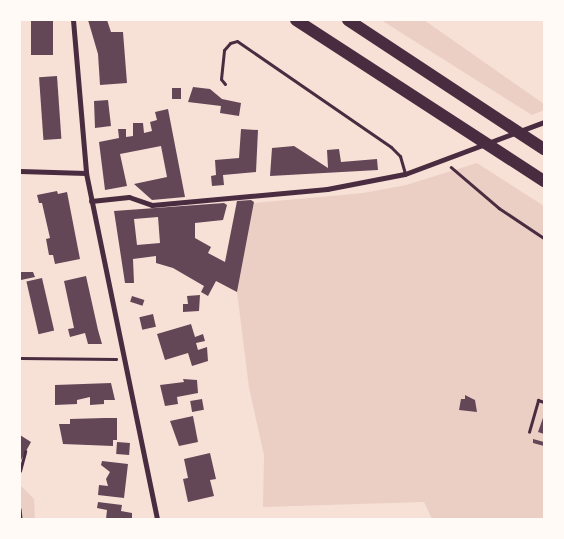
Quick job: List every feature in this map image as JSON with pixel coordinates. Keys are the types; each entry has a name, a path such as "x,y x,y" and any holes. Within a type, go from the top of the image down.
{"highway":[{"path":"296,20 544,181"},
{"path":"348,20 544,148"}],"street":[{"path":"73,20 86,173 125,358 156,519"},
{"path":"92,201 129,197 152,205 327,189 405,174 544,122"},
{"path":"20,171 86,173"}],"lane":[{"path":"225,84 221,79 224,50 230,43 237,41 391,147 400,156 405,174"}],"path":[{"path":"446,160 454,173 544,238"},
{"path":"20,358 125,358"},
{"path":"528,432 538,400 544,402"},
{"path":"20,472 25,452"},
{"path":"20,509 21,519"}],"shaded area":[{"path":"381,20 424,20 544,104 544,110 532,115"},
{"path":"477,163 544,206 544,519 432,519 424,502 263,507 264,455 249,388 237,292 254,203 363,193 406,185"},
{"path":"20,485 34,499 35,519 20,519"}],"building":[{"path":"31,20 53,20 53,55 31,55"},
{"path":"88,20 107,20 111,32 123,32 127,83 100,85 98,54"},
{"path":"57,76 61,139 43,140 39,77"},
{"path":"193,87 210,89 222,99 241,103 239,116 220,113 221,106 188,102"},
{"path":"172,88 181,88 181,99 172,99"},
{"path":"108,100 111,126 95,128 94,101"},
{"path":"168,109 185,197 152,200 134,184 167,177 161,146 120,154 127,186 105,190 99,142 119,138 118,129 126,129 126,137 133,136 133,123 143,123 144,133 152,131 150,122 157,120 155,112"},
{"path":"241,129 258,130 256,172 223,175 224,185 212,186 211,176 216,175 215,160 239,158"},
{"path":"294,146 328,168 327,150 339,149 341,162 377,159 378,170 270,176 272,148"},
{"path":"57,191 58,194 67,192 80,259 55,264 53,255 49,255 46,239 50,238 42,203 39,203 37,195"},
{"path":"251,200 254,202 237,292 216,281 208,296 201,292 204,286 173,268 156,263 156,256 133,259 134,283 125,283 114,211 224,203 227,205 223,220 195,223 195,238 211,247 208,253 225,262 237,201","holes":["158,217 160,243 137,245 134,219"]},
{"path":"20,272 33,272 35,277 21,280"},
{"path":"86,276 102,344 88,344 85,333 70,337 68,329 74,328 64,281"},
{"path":"42,278 54,331 39,334 26,282"},
{"path":"200,295 199,311 183,312 183,304 188,304 187,296"},
{"path":"132,296 144,300 143,306 130,302"},
{"path":"153,314 156,327 142,330 139,317"},
{"path":"191,324 195,337 203,334 205,341 196,343 198,350 207,347 208,361 192,366 188,353 165,360 157,334"},
{"path":"183,379 197,380 198,393 177,397 178,404 165,406 160,385 184,382"},
{"path":"111,383 115,400 104,400 104,404 90,405 90,397 77,400 77,404 55,405 55,385"},
{"path":"465,395 475,400 477,412 459,410 461,399 465,399"},
{"path":"202,399 204,410 192,412 190,401"},
{"path":"544,415 544,434 538,432"},
{"path":"193,416 198,442 179,446 170,421"},
{"path":"117,418 117,440 113,440 113,446 63,444 59,424 70,424 70,419"},
{"path":"20,435 31,442 20,462"},
{"path":"533,439 544,442 544,446 533,443"},
{"path":"117,442 130,443 129,455 116,454"},
{"path":"210,453 216,479 210,480 214,496 188,502 183,479 188,478 184,459"},
{"path":"102,461 128,464 124,498 98,495 99,485 108,486 106,479 110,472 101,465"},
{"path":"98,502 122,505 121,511 132,513 132,519 106,519 107,510 97,508"}]}
